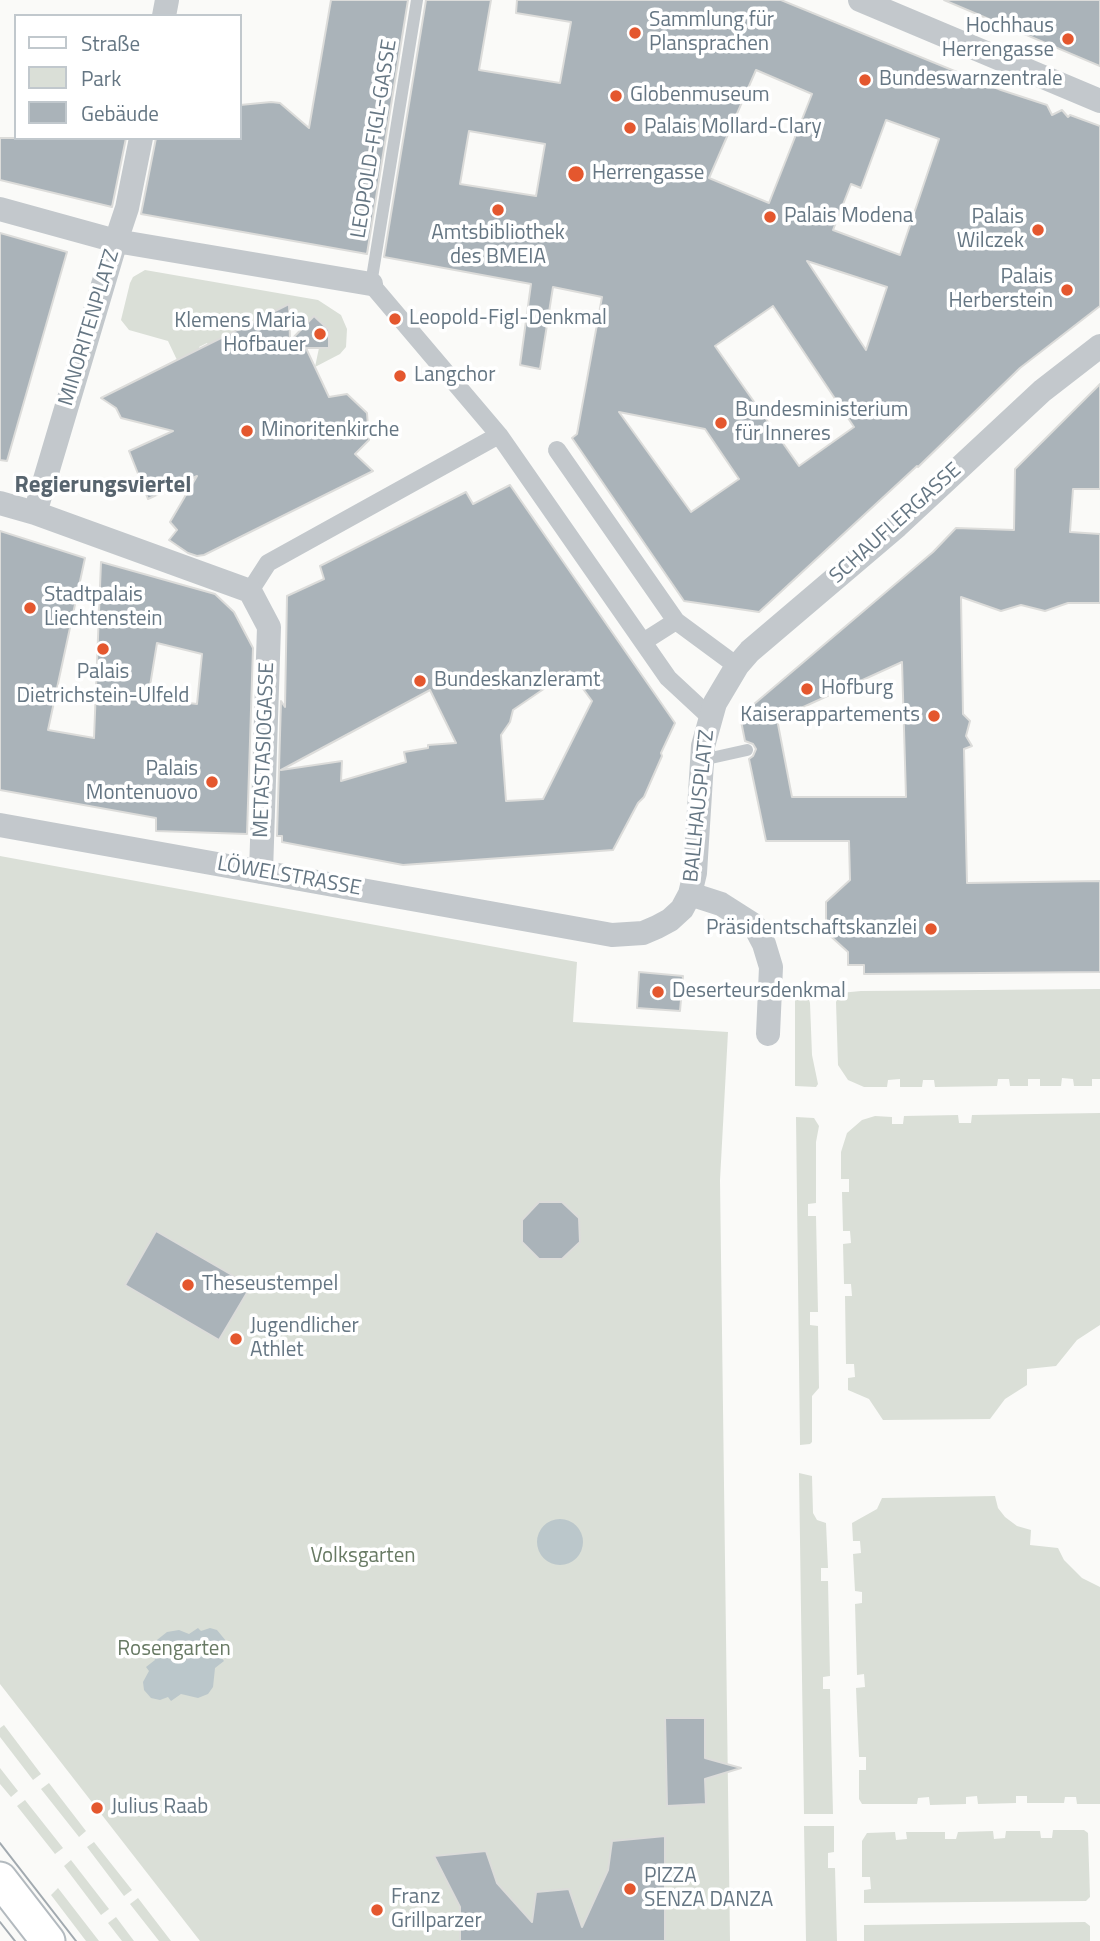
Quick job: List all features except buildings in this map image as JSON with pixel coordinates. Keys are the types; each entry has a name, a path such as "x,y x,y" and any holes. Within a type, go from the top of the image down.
{"main road":[{"path":"0,1879 48,1941"}],"street":[{"path":"860,0 1100,101"},
{"path":"0,209 116,241 127,208 141,140"},
{"name":"MINORITENPLATZ","path":"36,513 116,241 371,284"},
{"path":"371,284 499,435 668,678 710,717"},
{"name":"SCHAUFLERGASSE","path":"710,717 721,690 750,652 897,526 1042,391 1100,346"},
{"path":"0,503 36,513 250,591 268,563 499,435"},
{"path":"557,450 676,621 737,666"},
{"name":"METASTASIOGASSE","path":"250,591 269,627 261,873"},
{"path":"643,642 676,621"},
{"name":"BALLHAUSPLATZ","path":"579,929 612,935 643,933 670,920 682,909 690,894 695,873 702,760 710,717"},
{"name":"LÖWELSTRASSE","path":"0,825 579,929"},
{"name":"BALLHAUSPLATZ","path":"690,894 733,910 754,925 771,967 768,1034"}],"lane":[{"name":"LEOPOLD-FIGL-GASSE","path":"371,284 417,0"},
{"path":"702,760 747,750"}],"green space":[{"path":"145,270 318,300 341,315 347,329 346,347 340,354 315,367 319,348 329,348 329,342 307,324 290,318 289,307 283,307 273,327 266,315 260,318 266,330 243,342 237,329 231,332 237,345 213,356 207,343 199,347 205,359 177,360 168,341 129,330 121,320 130,283 133,277"},
{"name":"Volksgarten","path":"0,856 577,962 573,1022 728,1032 720,1180 730,1941 200,1941 0,1684"},
{"path":"1100,989 1100,1079 1092,1079 1092,1086 1074,1086 1073,1079 1062,1078 1061,1086 1040,1086 1040,1079 1028,1079 1028,1086 1010,1086 1009,1079 998,1079 997,1086 935,1087 934,1080 923,1080 922,1087 900,1087 900,1079 888,1080 887,1087 864,1087 848,1080 838,1065 836,1002 840,993"},
{"path":"803,994 808,996 810,1003 812,1055 818,1084 816,1087 795,1086 795,1000"},
{"path":"1100,1113 1100,1325 1077,1340 1056,1366 1027,1369 1027,1385 1005,1399 990,1419 883,1420 869,1399 848,1390 848,1378 855,1377 854,1364 846,1364 845,1296 852,1296 851,1284 844,1284 843,1244 851,1243 850,1231 843,1231 842,1192 849,1192 849,1179 841,1179 841,1152 847,1133 862,1120 875,1116 892,1117 892,1124 903,1124 904,1116 958,1115 959,1123 971,1123 972,1115"},
{"path":"796,1117 814,1118 819,1126 816,1142 816,1203 808,1204 808,1216 816,1216 818,1312 810,1312 810,1325 818,1326 819,1388 812,1396 812,1442 800,1445"},
{"path":"799,1473 812,1476 813,1513 817,1520 826,1523 828,1568 821,1568 821,1581 828,1581 830,1676 823,1677 823,1689 830,1689 833,1814 804,1814"},
{"path":"995,1496 998,1508 1005,1517 1017,1526 1031,1530 1030,1545 1058,1548 1064,1560 1082,1578 1100,1587 1100,1804 1077,1804 1076,1797 1065,1797 1064,1803 1027,1803 1027,1796 1016,1796 1016,1803 978,1804 977,1796 966,1797 966,1804 930,1805 929,1797 918,1798 917,1804 862,1804 859,1799 859,1770 866,1770 866,1757 859,1757 856,1688 865,1687 864,1674 857,1675 855,1604 862,1603 862,1592 855,1591 853,1554 861,1553 860,1541 853,1541 852,1523 877,1509 882,1498"},
{"path":"4,1725 41,1774 33,1780 0,1737 0,1728"},
{"path":"0,1768 18,1791 11,1797 0,1784"},
{"path":"49,1783 86,1831 79,1837 41,1789"},
{"path":"25,1800 63,1848 55,1854 17,1806"},
{"path":"804,1826 834,1826 834,1852 828,1853 828,1868 835,1868 837,1941 806,1941"},
{"path":"1053,1830 1084,1830 1088,1833 1090,1897 1086,1901 864,1903 864,1890 871,1889 870,1877 862,1877 862,1841 867,1833 895,1832 896,1840 907,1839 906,1832 945,1832 945,1839 956,1839 958,1832 993,1831 994,1839 1005,1838 1006,1831 1040,1831 1041,1838 1052,1838"},
{"path":"94,1842 132,1890 124,1896 87,1847"},
{"path":"71,1860 109,1909 101,1915 64,1866"},
{"path":"58,1888 99,1941 86,1941 51,1895"},
{"path":"138,1898 171,1941 159,1941 130,1904"},
{"path":"116,1917 134,1941 122,1941 108,1923"},
{"path":"1085,1922 1090,1926 1090,1941 864,1941 864,1925"}],"shaded area":[{"path":"560,1519 576,1526 583,1542 576,1558 560,1565 544,1558 537,1542 544,1526"},
{"path":"198,1628 201,1631 210,1628 217,1630 226,1641 220,1656 224,1661 215,1668 213,1687 208,1694 198,1698 181,1694 171,1701 168,1697 160,1700 151,1698 144,1690 143,1682 149,1671 146,1667 155,1660 153,1654 157,1640 167,1632 179,1630 189,1634"}],"tram line":[{"path":"0,1843 76,1941"},
{"path":"0,1922 15,1941"}],"place":[{"name":"Sammlung für Plansprachen","path":"635,33"},
{"name":"Hochhaus Herrengasse","path":"1068,39"},
{"name":"Bundeswarnzentrale","path":"865,80"},
{"name":"Globenmuseum","path":"616,96"},
{"name":"Palais Mollard-Clary","path":"630,128"},
{"name":"Herrengasse","path":"576,174"},
{"name":"Amtsbibliothek des BMEIA","path":"498,210"},
{"name":"Palais Modena","path":"770,217"},
{"name":"Palais Wilczek","path":"1038,230"},
{"name":"Palais Herberstein","path":"1067,290"},
{"name":"Leopold-Figl-Denkmal","path":"395,319"},
{"name":"Klemens Maria Hofbauer","path":"320,334"},
{"name":"Langchor","path":"400,376"},
{"name":"Bundesministerium für Inneres","path":"721,423"},
{"name":"Minoritenkirche","path":"247,431"},
{"name":"Stadtpalais Liechtenstein","path":"30,608"},
{"name":"Palais Dietrichstein-Ulfeld","path":"103,649"},
{"name":"Bundeskanzleramt","path":"420,681"},
{"name":"Hofburg","path":"807,689"},
{"name":"Kaiserappartements","path":"934,716"},
{"name":"Palais Montenuovo","path":"212,782"},
{"name":"Präsidentschaftskanzlei","path":"931,929"},
{"name":"Deserteursdenkmal","path":"658,992"},
{"name":"Theseustempel","path":"188,1285"},
{"name":"Jugendlicher Athlet","path":"236,1339"},
{"name":"Julius Raab","path":"97,1808"},
{"name":"PIZZA SENZA DANZA","path":"630,1889"},
{"name":"Franz Grillparzer","path":"377,1910"}],"district":[{"name":"Regierungsviertel","path":"103,486"}],"park label":[{"name":"Rosengarten","path":"174,1650"}]}
